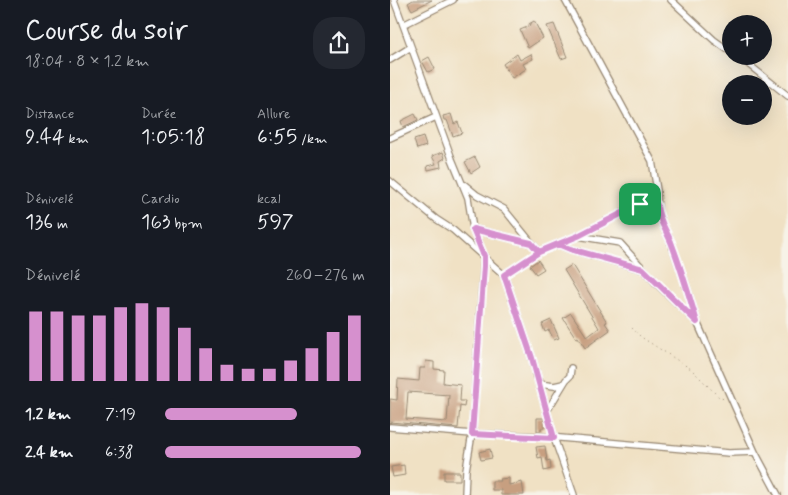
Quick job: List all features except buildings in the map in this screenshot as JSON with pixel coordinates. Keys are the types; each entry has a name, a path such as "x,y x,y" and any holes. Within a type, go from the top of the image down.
{"street":[{"path":"394,0 436,117 462,182 469,204 473,229 484,256 472,434 466,470 465,495"},
{"path":"403,24 453,0"},
{"path":"565,0 652,161 657,190 658,215 670,240 697,322 755,452 778,495"},
{"path":"671,0 722,46"},
{"path":"390,60 411,47"},
{"path":"749,65 788,96"},
{"path":"390,138 436,117"},
{"path":"390,181 436,219 453,230 504,275 554,438 574,495"},
{"path":"462,182 477,195 504,210 539,252"},
{"path":"504,275 539,252 578,236 640,204 657,190"},
{"path":"640,204 657,205"},
{"path":"473,229 531,243"},
{"path":"578,236 620,243 643,269 697,322"},
{"path":"558,244 643,269"},
{"path":"547,411 570,376 571,368"},
{"path":"539,384 554,386 563,384"},
{"path":"390,428 554,438 729,453 755,452"}],"path":[{"path":"632,328 641,337 692,369 720,398 733,400"}],"route":[{"path":"640,204 578,236 551,246 539,252 504,275 532,358 554,438 472,434 484,266 484,256 473,229 531,243 539,252 558,244 643,269 697,322 670,240 658,215 657,205 640,204"}]}
